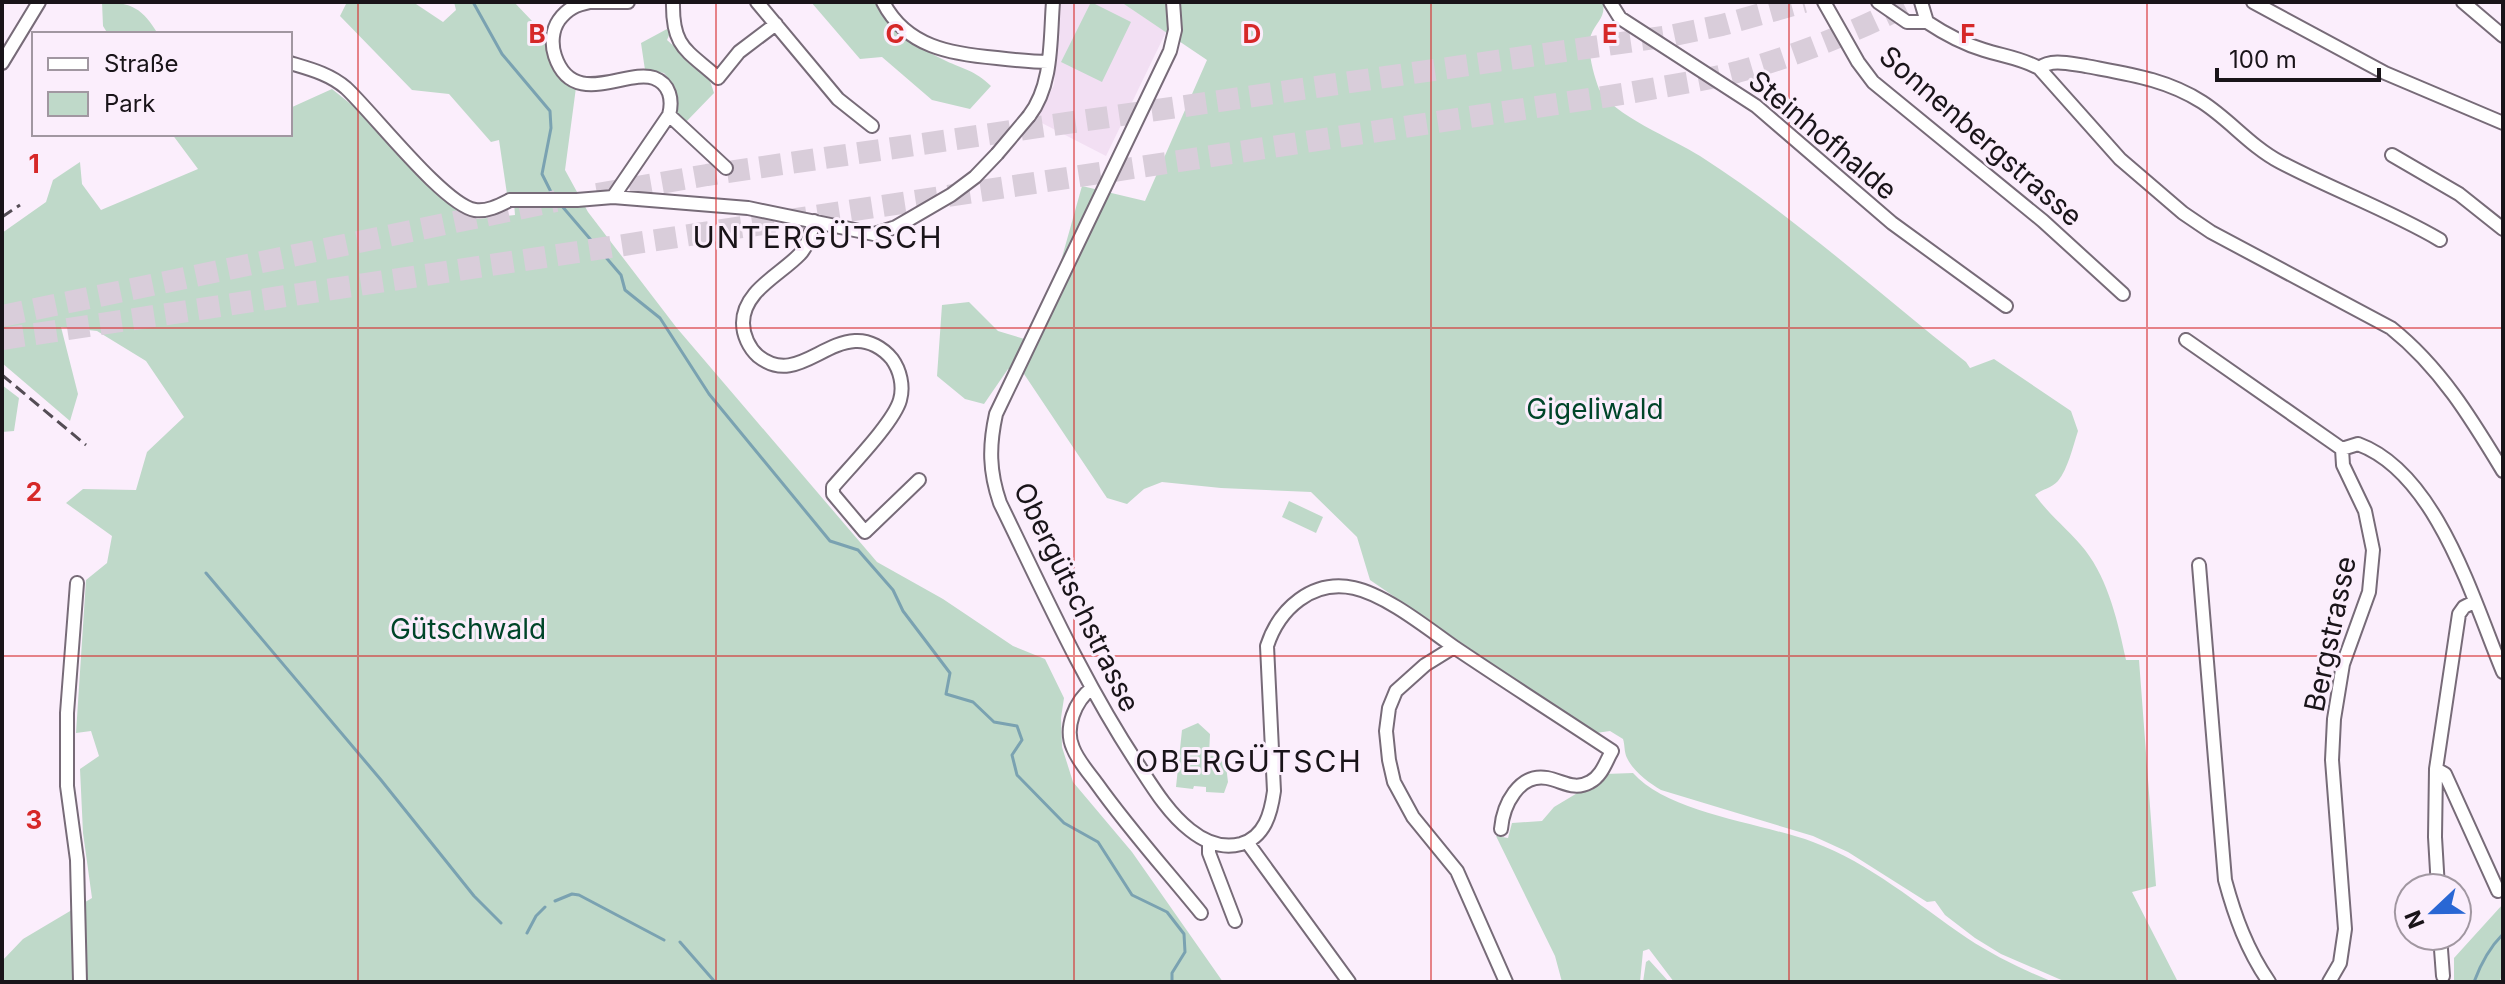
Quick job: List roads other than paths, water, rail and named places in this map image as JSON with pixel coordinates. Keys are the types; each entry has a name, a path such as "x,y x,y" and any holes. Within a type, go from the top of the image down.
{"street":[{"path":"2,63 39,2"},
{"path":"613,197 669,115 671,99 668,89 654,78 645,77 591,85 565,73 556,59 552,42 556,24 568,9 591,2 628,2"},
{"path":"673,2 673,26 677,41 718,78 739,52 776,24"},
{"path":"757,2 838,99 872,126"},
{"path":"883,2 899,25 933,48 974,56 1048,62"},
{"path":"292,64 325,74 345,88 431,179 464,206 478,211 507,201 613,197 748,208 866,233 890,230 963,187 997,154 1029,116 1043,90 1053,2"},
{"name":"Obergütschstrasse","path":"1173,2 1175,30 1170,51 996,414 990,441 990,465 1000,503 1092,688 1122,740 1183,824 1209,842"},
{"name":"Steinhofhalde","path":"1610,2 1620,18 1756,106 1892,223 2006,306"},
{"name":"Sonnenbergstrasse","path":"1824,2 1873,82 2043,221 2123,294"},
{"name":"Sonnenbergstrasse","path":"1878,2 1907,22 1927,22 1921,2"},
{"path":"2253,2 2385,73 2503,123"},
{"path":"2463,2 2503,36"},
{"path":"1927,22 1985,51 2027,61 2039,68 2120,159 2183,213 2211,232 2370,316 2401,336 2462,403 2503,471"},
{"path":"2039,68 2045,63 2062,62 2149,77 2172,85 2204,103 2243,138 2279,162 2399,216 2440,240"},
{"path":"669,115 726,168"},
{"path":"2392,155 2459,194 2503,229"},
{"path":"814,221 802,253 758,290 748,303 743,324 749,344 764,360 787,366 802,363 844,343 857,341 878,347 898,371 902,388 900,401 890,419 833,487 833,494 865,532 919,480"},
{"path":"2186,340 2342,449 2351,444 2367,447 2423,495 2440,521 2503,672"},
{"name":"Bergstrasse","path":"2329,982 2340,963 2345,929 2332,760 2334,719 2343,664 2369,592 2373,560 2369,524 2343,465 2342,449"},
{"path":"2199,565 2225,880 2247,948 2269,982"},
{"path":"77,583 67,713 67,786 77,860 80,982"},
{"path":"1235,921 1209,853 1209,842 1229,847 1247,842 1262,829 1273,801 1267,646 1273,629 1290,605 1318,591 1355,588 1410,616 1612,751 1600,773 1589,783 1571,786 1544,778 1523,783 1506,807 1501,829"},
{"path":"2437,872 2436,769 2459,614 2474,602"},
{"path":"1454,647 1425,665 1396,691 1389,708 1386,731 1389,760 1402,799 1413,817 1457,871 1506,982"},
{"path":"1092,688 1083,695 1074,713 1070,731 1072,747 1118,813 1201,913"},
{"path":"2436,769 2445,774 2498,891"},
{"path":"1247,842 1349,982"},
{"path":"2441,952 2443,976"}],"waterway":[{"path":"473,2 502,54 550,111 551,128 542,174 553,196"},
{"path":"561,205 621,275 625,290 660,318 709,394 830,541 858,550 893,590 903,611 950,673 946,694 973,702 994,722 1017,726 1022,740 1012,755 1017,775 1064,823 1098,842 1132,895 1167,912 1184,934 1185,952 1172,973 1172,982"},
{"path":"206,573 381,780 474,896 501,923"},
{"path":"555,901 572,894 579,895 664,940"},
{"path":"527,933 545,907"},
{"path":"2474,982 2486,956 2503,934"},
{"path":"680,942 715,982"}],"tunnel":[{"path":"597,194 707,175 1669,36 1804,2"},
{"path":"2,339 1629,93 1737,72 1783,58 1827,42 1913,2"},
{"path":"2,316 556,201"}],"railway":[{"path":"2,217 20,205"},
{"path":"2,375 86,445"}],"district":[{"name":"UNTERGÜTSCH","path":"818,238"},
{"name":"OBERGÜTSCH","path":"1249,762"}],"park label":[{"name":"Gigeliwald","path":"1595,409"},
{"name":"Gütschwald","path":"468,629"}]}
